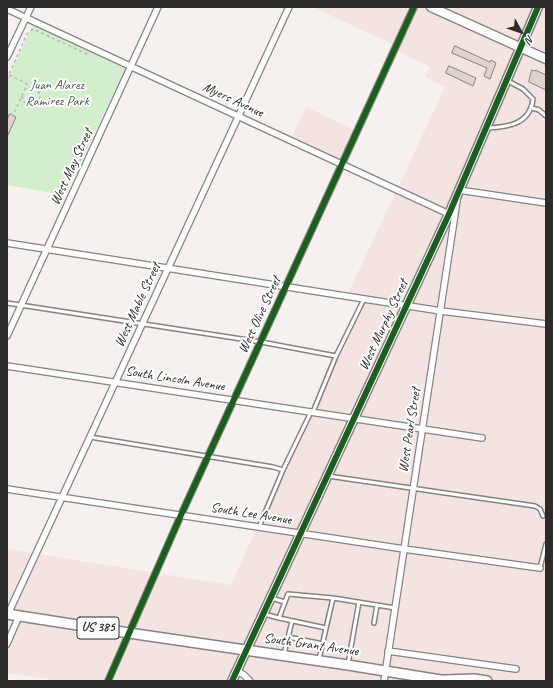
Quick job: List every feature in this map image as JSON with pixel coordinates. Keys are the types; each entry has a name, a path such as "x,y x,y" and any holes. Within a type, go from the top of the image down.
{"main road":[{"name":"South Grant Avenue","path":"8,614 284,655 446,681 474,679 487,681"}],"street":[{"path":"7,56 31,7"},
{"name":"West May Street","path":"7,336 158,7"},
{"name":"West Mable Street","path":"8,614 289,7"},
{"name":"West Olive Street","path":"108,681 181,515 414,7"},
{"path":"431,7 546,59"},
{"name":"West Murphy Street","path":"232,681 449,214 538,7"},
{"name":"Myers Avenue","path":"7,9 449,214"},
{"path":"459,191 546,203"},
{"name":"West Pearl Street","path":"384,681 459,191"},
{"path":"7,243 441,311 546,324"},
{"name":"South Lincoln Avenue","path":"7,366 482,438"},
{"name":"South Lee Avenue","path":"7,489 301,534 540,568"},
{"path":"7,644 19,616"},
{"path":"388,651 516,669"},
{"path":"237,671 250,681"}],"lane":[{"path":"486,128 505,127 523,120 532,108 533,99 523,89 507,80"},
{"path":"532,108 538,110 546,116"},
{"path":"259,527 283,470 312,412 336,356 364,299"},
{"path":"7,303 260,342 336,356"},
{"path":"90,437 273,467 283,470"},
{"path":"328,476 414,487 535,506 540,509 543,516"},
{"path":"540,568 546,544"},
{"path":"279,618 288,594 333,598 395,608"},
{"path":"271,598 285,602"},
{"path":"319,661 333,598"},
{"path":"348,665 359,602"},
{"path":"374,623 377,605"},
{"path":"264,614 326,628"},
{"path":"284,655 292,621"},
{"path":"288,637 323,644"}],"path":[{"path":"7,78 27,34 33,29 95,57"},
{"path":"7,117 9,113 14,115 27,85 26,83 9,75"},
{"path":"22,96 26,104 31,105 36,104 40,99 40,94 36,89 30,88 25,90"},
{"path":"67,188 86,146"}],"shaded area":[{"path":"313,7 546,7 546,681 61,681 7,673 7,549 231,585 283,470 364,299 347,296 445,87 425,77 430,67 395,50 396,46"},
{"path":"306,107 357,131 342,164 291,140"}],"green space":[{"name":"Juan Alarez Ramirez Park","path":"33,25 125,69 65,195 7,185 7,81"}],"building":[{"path":"455,46 490,62 491,60 496,63 490,79 484,76 487,68 452,53"},
{"path":"449,66 476,78 473,86 446,73"},
{"path":"532,70 546,75 546,90 529,82"},
{"path":"10,114 16,117 7,137 7,120"}],"cycle path":[{"path":"108,681 181,515 414,7"},
{"path":"232,681 449,214 538,7"}]}
